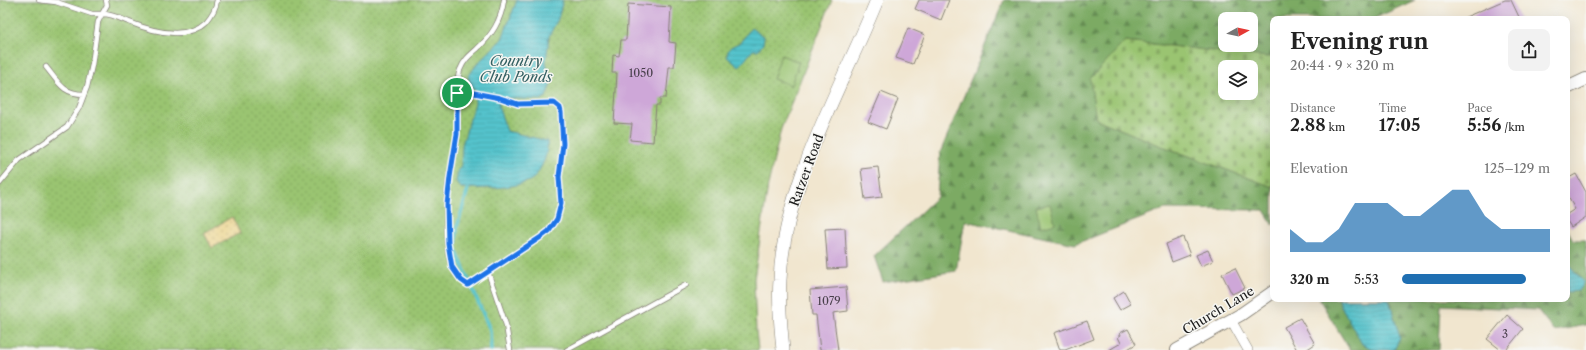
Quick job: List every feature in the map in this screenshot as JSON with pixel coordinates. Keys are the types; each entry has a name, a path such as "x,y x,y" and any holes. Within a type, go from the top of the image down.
{"main road":[{"name":"Ratzer Road","path":"783,350 780,280 784,243 794,198 810,154 877,0"}],"street":[{"path":"1570,87 1586,79"},
{"name":"Church Lane","path":"1177,350 1231,320 1270,294"},
{"path":"1231,320 1248,350"}],"lane":[{"path":"39,0 56,2 92,14 113,14 144,28 173,33 196,28 205,23 215,11 217,0"},
{"path":"0,183 18,160 67,127 79,108 92,65 98,22 107,5 106,0"},
{"path":"457,93 474,93 500,98 518,104 554,103 560,108 563,144 559,177 561,203 557,219 549,231 468,285 461,280 452,267 448,243 447,205 457,134 457,93 457,82 462,65 466,59 495,30 501,16 504,0"},
{"path":"46,68 68,92 74,94 84,94"},
{"path":"488,272 506,325 510,350"},
{"path":"567,350 686,285"}],"green space":[{"path":"0,0 832,0 781,129 768,185 754,279 758,350 0,350"},
{"path":"1004,0 1415,0 1380,16 1270,16 1270,56 1267,57 1223,52 1258,52 1258,12 1218,12 1218,51 1125,41 1096,119 1154,143 1270,186 1270,220 1264,210 1165,209 1075,244 965,221 956,271 883,282 874,256 937,197 940,153"},
{"path":"1125,41 1270,56 1270,186 1154,143 1096,119 1090,79"},
{"path":"781,55 799,62 791,85 773,79"},
{"path":"1050,204 1055,223 1041,227 1036,207"},
{"path":"1570,234 1573,240 1586,240 1586,325 1554,331 1538,310 1441,305 1439,350 1350,350 1321,302 1570,302"}],"sand":[{"path":"232,217 240,233 212,248 204,233"}],"water":[{"name":"Country Club Ponds","path":"517,0 563,0 558,19 549,36 546,62 551,84 546,97 541,100 500,98 498,106 507,131 547,141 546,156 534,178 528,182 499,188 461,188 456,182 461,165 462,145 475,103 474,90 468,77 477,64 502,39"},
{"path":"751,28 764,37 763,44 758,50 753,50 739,67 727,57 728,51 730,47 741,42"},
{"path":"1570,266 1584,282 1578,291 1570,292"},
{"path":"1340,302 1390,302 1400,338 1394,350 1375,350 1362,344"}],"building":[{"path":"919,0 949,0 941,20 915,9"},
{"path":"1505,0 1511,0 1519,16 1468,16"},
{"path":"628,4 671,7 669,42 676,43 674,67 669,67 666,98 660,98 660,105 656,105 653,142 630,140 632,124 614,123 617,73 612,73 613,55 619,56 621,40 626,40"},
{"path":"908,28 925,35 913,64 896,58"},
{"path":"881,92 898,99 886,129 868,122"},
{"path":"878,167 882,197 865,199 861,169"},
{"path":"1576,174 1586,192 1586,217 1571,227 1570,212 1575,209 1570,200 1570,177"},
{"path":"845,228 847,268 828,269 825,229"},
{"path":"1183,237 1190,255 1172,262 1166,244"},
{"path":"1208,250 1213,261 1201,266 1196,255"},
{"path":"1235,268 1245,288 1232,294 1222,274"},
{"path":"846,287 848,311 833,313 838,350 820,350 816,315 812,315 810,290"},
{"path":"1124,291 1131,304 1120,310 1113,298"},
{"path":"1507,315 1523,329 1506,350 1501,350 1487,339"},
{"path":"1300,318 1315,344 1306,350 1297,350 1284,327"},
{"path":"1087,321 1094,339 1065,350 1060,350 1054,333"},
{"path":"1128,329 1136,344 1126,350 1109,350 1121,343 1118,337 1121,335 1120,333"}],"waterway":[{"path":"468,189 457,227 456,250 490,330 491,350"}],"route":[{"path":"457,93 474,93 500,98 518,104 531,105 554,103 560,108 561,112 563,144 559,177 561,203 557,219 553,226 549,231 531,244 468,285 461,280 452,267 448,243 448,186 456,148 458,125 457,93"}]}
